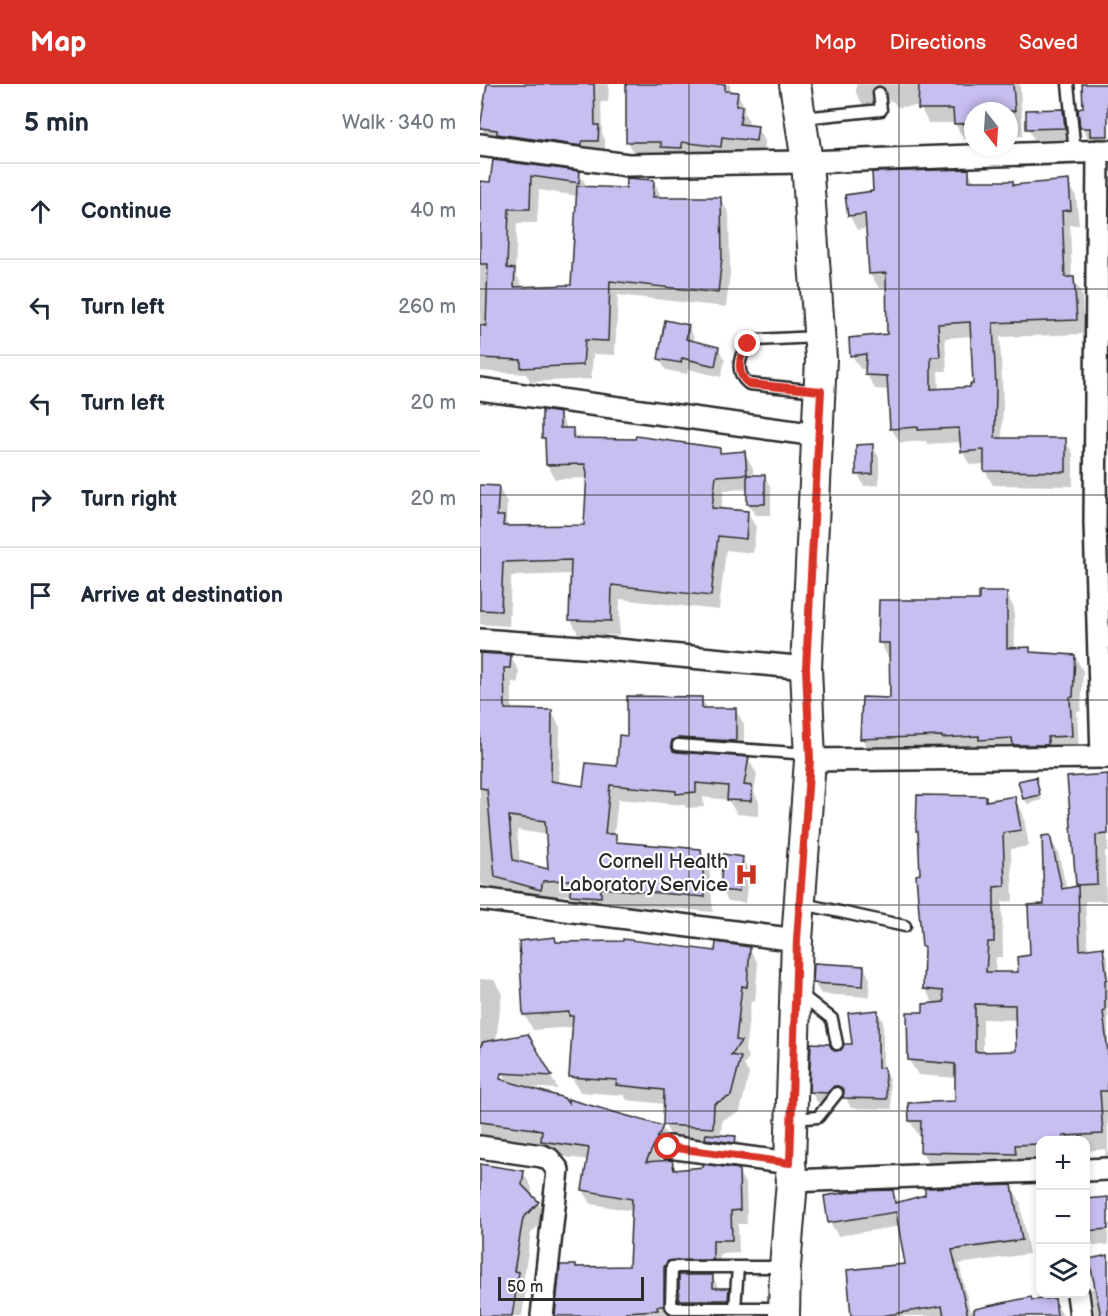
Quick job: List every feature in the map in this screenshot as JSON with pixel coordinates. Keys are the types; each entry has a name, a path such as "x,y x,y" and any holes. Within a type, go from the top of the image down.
{"main road":[{"path":"784,1312 791,1172 797,940 810,757 806,668 821,391 820,337 807,162 795,84"}],"street":[{"path":"480,145 628,165 807,162 1103,151 1102,523 1105,757 810,757"},
{"path":"480,389 817,435"},
{"path":"480,640 596,648 806,668"},
{"path":"480,899 797,940"},
{"path":"480,1147 542,1156 549,1159 558,1170 542,1316"},
{"path":"668,1147 791,1172 1036,1171"},
{"path":"1090,1170 1108,1169"},
{"path":"1079,1298 1081,1316"}],"lane":[{"path":"1068,84 1075,152"},
{"path":"799,118 881,110 879,93"},
{"path":"820,337 756,340 743,350 739,372 743,380 749,384 821,391"},
{"path":"678,745 810,757"},
{"path":"800,903 905,926"},
{"path":"795,990 832,1019 837,1044"},
{"path":"791,1119 818,1117 837,1093"},
{"path":"735,1308 738,1267"},
{"path":"784,1312 735,1308 672,1308 671,1268 785,1267"}],"building":[{"path":"487,84 594,84 595,125 599,125 598,141 582,141 582,146 497,134 497,130 480,128"},
{"path":"626,84 725,84 725,91 738,92 736,106 742,106 740,124 758,126 756,141 722,137 721,147 682,142 682,148 661,147 661,142 626,142"},
{"path":"919,84 1013,84 1014,102 964,102 964,123 954,124 953,109 918,109"},
{"path":"1082,84 1108,84 1108,136 1090,136 1090,128 1080,128 1078,109 1083,108"},
{"path":"1063,109 1065,128 1026,129 1026,110"},
{"path":"493,160 580,171 579,183 531,176 530,209 509,209 507,268 515,269 514,287 571,285 577,186 626,188 627,178 654,180 653,197 721,197 722,257 718,293 610,281 608,341 585,340 583,365 521,368 521,360 480,358 480,325 486,326 488,264 480,264 480,181 490,182"},
{"path":"969,169 969,181 1013,181 1013,185 1069,180 1071,210 1062,211 1065,277 1074,277 1077,320 993,323 996,388 995,438 1066,438 1066,472 984,471 984,450 961,452 959,428 890,429 887,376 865,375 866,354 850,356 849,338 887,334 886,273 869,274 865,214 848,216 845,195 873,191 872,172","holes":["970,322 973,384 970,384 970,387 931,389 931,357 940,357 938,324"]},
{"path":"665,320 689,325 686,339 719,347 715,366 682,358 681,363 658,359"},
{"path":"542,410 560,413 560,428 573,428 573,438 635,439 636,436 720,448 720,453 745,451 747,474 716,476 712,508 748,511 746,539 718,536 711,596 612,585 611,621 569,620 571,560 503,562 501,611 480,610 480,485 499,486 497,516 504,516 503,526 584,525 587,473 585,464 546,465 545,438 542,438"},
{"path":"873,444 873,474 856,475 856,445"},
{"path":"747,475 765,475 765,504 747,504"},
{"path":"979,592 1007,592 1007,648 1030,647 1030,652 1075,655 1073,697 1070,697 1072,736 1048,737 1048,745 1013,745 1012,738 979,740 979,736 860,739 862,697 890,698 889,643 878,643 879,600 979,600"},
{"path":"480,653 511,655 510,668 504,668 505,709 552,710 551,781 583,786 586,763 617,766 619,735 627,736 627,696 702,697 702,708 736,708 736,741 678,738 672,740 673,751 749,757 744,785 752,786 751,801 727,800 728,786 696,783 696,792 676,794 676,791 610,785 605,834 616,834 616,842 701,849 705,897 601,888 601,897 570,895 571,880 543,881 541,890 495,877 487,789 480,788","holes":["509,816 545,821 548,869 513,860"]},
{"path":"1108,774 1108,834 1096,835 1097,884 1076,885 1067,777"},
{"path":"1036,777 1040,795 1023,799 1018,781"},
{"path":"917,795 986,796 986,801 1015,796 1021,830 1003,833 1005,886 994,887 994,942 988,942 986,972 1018,972 1017,957 1030,955 1028,905 1044,904 1042,836 1050,835 1062,889 1078,886 1080,950 1103,947 1107,979 1105,980 1105,1011 1103,1011 1108,1053 1108,1091 1100,1091 1103,1134 1036,1136 1036,1144 1015,1145 1016,1154 920,1152 921,1121 909,1121 908,1103 955,1101 955,1064 908,1060 907,1012 923,1012 923,1004 944,1002 943,991 923,989 924,947 922,947 916,875 920,874 918,831 916,831","holes":["975,1004 1015,1005 1016,1051 975,1052"]},
{"path":"723,854 743,857 739,892 720,890"},
{"path":"555,937 556,942 623,941 623,939 715,951 716,942 750,947 747,987 742,986 736,1040 741,1041 731,1055 741,1057 731,1096 714,1104 713,1128 663,1125 664,1090 616,1085 617,1080 569,1077 573,1016 569,1016 569,1012 523,1015 519,941"},
{"path":"814,963 864,966 863,986 813,983"},
{"path":"878,1010 878,1068 884,1067 887,1099 843,1098 844,1090 838,1086 834,1086 827,1093 809,1092 811,1043 829,1044 834,1051 841,1050 844,1044 852,1044 848,1013"},
{"path":"528,1034 552,1076 501,1073 500,1079 564,1098 568,1103 568,1099 663,1126 646,1162 672,1160 674,1170 703,1167 703,1164 739,1169 740,1210 731,1211 732,1240 713,1240 713,1260 668,1261 664,1267 664,1306 657,1306 658,1310 626,1312 626,1316 555,1316 560,1265 629,1266 632,1199 582,1190 589,1148 541,1141 542,1130 480,1122 480,1047 483,1042"},
{"path":"706,1134 736,1136 735,1143 705,1139"},
{"path":"480,1164 524,1171 522,1185 539,1202 523,1218 514,1271 519,1272 512,1316 480,1316"},
{"path":"1012,1185 1022,1240 952,1250 968,1316 944,1316 942,1306 881,1316 851,1316 847,1270 905,1264 896,1212 828,1223 824,1196 856,1191 893,1190 895,1203 925,1195 925,1188"},
{"path":"1108,1197 1108,1229 1090,1231 1090,1199"},
{"path":"1108,1255 1108,1316 1101,1316 1090,1259"},
{"path":"679,1275 713,1275 713,1288 729,1288 728,1300 679,1300"},
{"path":"1031,1297 1032,1300 1055,1298 1057,1316 974,1316 974,1309"}],"place":[{"name":"Cornell Health Laboratory Service","path":"746,874"}],"route":[{"path":"668,1147 790,1163 797,940 810,760 806,668 821,391 749,384 743,380 739,372 743,350 748,344"}]}
